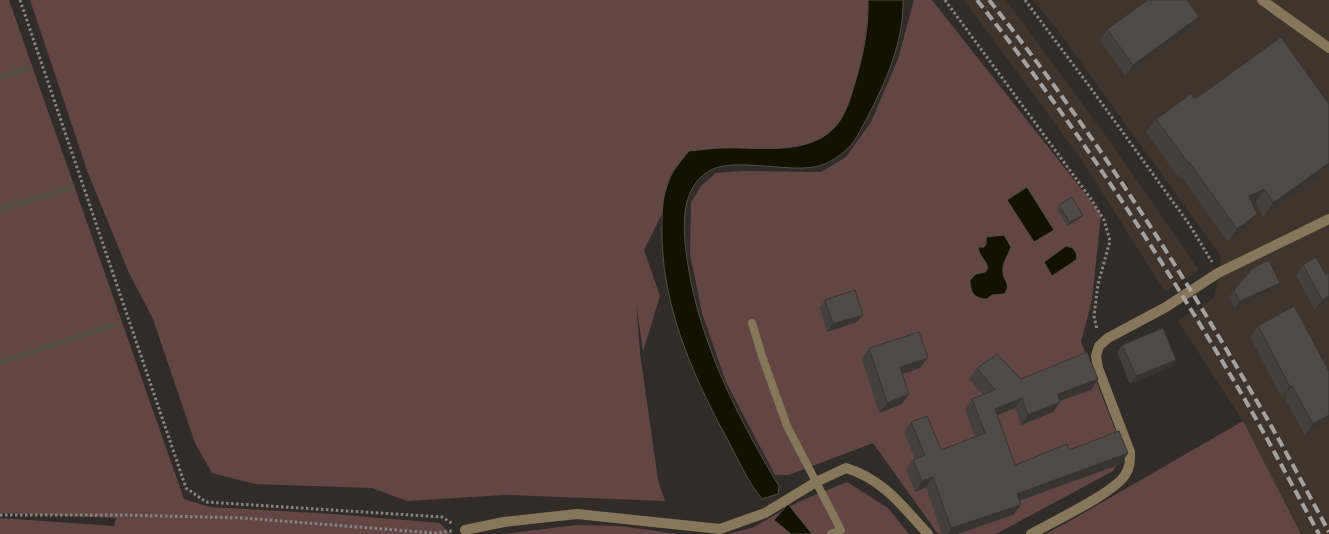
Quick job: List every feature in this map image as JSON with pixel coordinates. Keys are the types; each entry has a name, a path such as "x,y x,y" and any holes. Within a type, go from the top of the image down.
{"street":[{"path":"1262,0 1329,48"},
{"path":"1031,534 1114,488 1125,476 1130,465 1130,452 1098,368 1096,356 1099,346 1108,338 1166,307 1218,273 1329,219"},
{"path":"465,530 504,522 577,514 720,529 765,514 816,482 846,468 861,472 890,492 928,534"}],"lane":[{"path":"752,323 788,426 843,532 831,534"}],"path":[{"path":"20,0 186,488 206,502 442,517 465,530"},
{"path":"945,0 1091,199 1104,220 1110,241 1098,284 1094,316 1099,346"},
{"path":"1025,0 1184,216 1218,273"},
{"path":"0,515 124,515 243,518 435,533 465,530"}],"shaded area":[{"path":"0,0 9,0 184,499 210,507 333,514 440,523 450,534 0,534 0,518 114,526 116,518 0,513"},
{"path":"30,0 868,0 864,44 854,87 844,114 828,133 816,141 786,148 720,148 690,151 674,169 670,177 665,193 662,214 644,250 660,296 643,352 636,302 640,353 658,480 665,501 505,495 407,501 372,488 255,484 212,473 195,443 153,319 129,273 88,173"},
{"path":"868,0 903,0 903,15 897,46 887,76 852,144 834,159 814,167 789,168 731,165 719,167 701,177 694,185 687,202 684,232 689,274 706,338 746,429 779,486 778,494 762,499 745,473 706,397 694,372 675,320 664,267 662,219 665,192 673,172 689,151 720,148 786,148 816,141 828,133 839,122 844,113 855,83 865,42"},
{"path":"914,0 932,0 1101,214 1092,300 1081,342 1124,452 1113,471 996,534 938,534 873,443 789,475 775,475 726,382 702,313 690,254 691,202 701,186 716,173 742,171 821,172 846,157 871,122 898,59"},
{"path":"964,0 1006,0 1111,143 1199,270 1165,292 1081,159"},
{"path":"1033,0 1329,0 1329,534 1301,534 1243,421 1178,321 1214,298 1221,256 1056,28"},
{"path":"1027,187 1054,230 1034,242 1007,200"},
{"path":"1004,235 1011,247 1003,268 1007,285 1006,291 1004,294 992,295 987,299 979,298 972,291 970,280 976,274 985,272 988,268 978,247 984,247 986,237"},
{"path":"1066,246 1073,248 1077,255 1076,260 1052,276 1044,262"},
{"path":"1243,421 1301,534 1045,534 1068,522"},
{"path":"847,482 888,508 909,534 727,534 752,528 798,502"},
{"path":"788,504 812,534 791,534 774,520"},
{"path":"576,525 620,526 678,534 505,534"}],"building":[{"path":"1148,0 1187,0 1199,17 1133,65 1107,29"},
{"path":"1281,37 1329,104 1329,163 1273,203 1265,189 1249,196 1257,214 1237,229 1156,119 1191,94 1195,99"},
{"path":"1072,197 1083,215 1070,222 1059,205"},
{"path":"1316,257 1326,275 1329,273 1329,296 1322,300 1303,265"},
{"path":"1269,260 1280,283 1240,301 1234,290 1253,268"},
{"path":"855,290 863,315 833,324 825,300"},
{"path":"1294,306 1329,371 1329,415 1313,424 1292,386 1290,387 1258,326"},
{"path":"1163,328 1176,360 1136,376 1122,345"},
{"path":"919,332 928,358 900,367 909,394 887,403 869,348"},
{"path":"1087,352 1098,379 1058,394 1060,402 1028,415 1022,398 995,409 1015,465 1067,444 1069,450 1119,431 1128,453 1017,494 1021,505 951,528 933,477 922,481 913,460 925,455 911,422 927,416 941,450 985,433 972,399 995,390 977,368 997,354 1021,379"}],"waterway":[{"path":"0,77 29,68"},
{"path":"0,209 70,188"},
{"path":"0,362 113,325"}],"railway":[{"path":"977,0 1014,47 1084,144 1150,244 1244,398 1319,534"},
{"path":"989,0 1060,94 1160,241 1262,410 1329,532"}]}
